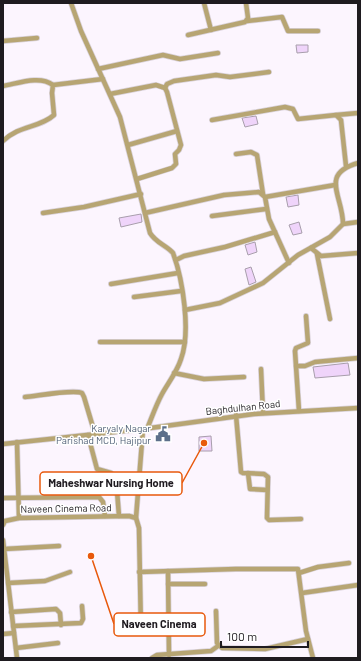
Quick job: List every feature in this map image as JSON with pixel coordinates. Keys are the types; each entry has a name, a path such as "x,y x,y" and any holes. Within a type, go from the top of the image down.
{"street":[{"path":"71,3 81,32 120,117 152,237 154,240 169,248 176,260 185,310 185,342 181,359 145,429 135,517 139,528 141,631"},
{"path":"204,3 211,30"},
{"path":"246,3 247,20"},
{"path":"188,35 247,20 282,17 288,31 318,31"},
{"path":"3,41 38,38"},
{"path":"98,69 163,55 180,59 218,53"},
{"path":"164,88 174,81 216,75 230,77 268,72"},
{"path":"3,86 39,80 48,81 53,85 103,79"},
{"path":"3,141 14,132 44,122 54,115 52,93 53,85"},
{"path":"110,94 156,85 164,88"},
{"path":"137,179 175,166 175,154 181,148 164,88"},
{"path":"212,120 286,107 293,109 298,119 358,113"},
{"path":"336,115 341,120 346,166"},
{"path":"128,145 177,131"},
{"path":"236,154 252,152 256,155 266,209 289,263"},
{"path":"343,224 343,215 335,185 338,174 346,166 358,163"},
{"path":"145,213 224,195 254,192 264,196 335,185"},
{"path":"43,213 84,207 141,194"},
{"path":"212,216 266,209"},
{"path":"185,310 204,307 243,293 263,283 310,248 330,236 343,224 358,222"},
{"path":"176,260 184,256 225,247 275,232"},
{"path":"310,248 317,254 324,256 358,253"},
{"path":"317,254 330,319"},
{"path":"111,284 178,273"},
{"path":"134,297 181,291"},
{"path":"299,411 296,348 308,343 306,316"},
{"path":"100,342 185,342"},
{"path":"296,366 305,366 315,362 358,358"},
{"path":"261,369 263,413"},
{"path":"174,373 204,379 244,377"},
{"path":"25,397 69,392 82,393 95,434"},
{"name":"Baghdulhan Road","path":"3,444 88,434 130,431 263,413 358,408"},
{"path":"236,416 240,469 243,473 267,475 269,481 267,490 267,518 269,520 301,519"},
{"path":"88,434 97,469 111,472 116,478 119,516"},
{"path":"17,442 19,518"},
{"path":"248,473 250,489 267,490"},
{"path":"3,498 100,498 103,502 105,516"},
{"name":"Naveen Cinema Road","path":"3,525 5,521 19,518 105,516 135,517"},
{"path":"3,540 17,658"},
{"path":"4,549 59,546"},
{"path":"299,573 318,567 349,563"},
{"path":"140,572 298,569 308,639 313,658"},
{"path":"168,571 169,655"},
{"path":"8,583 44,581 70,572"},
{"path":"168,584 205,584"},
{"path":"302,593 358,585"},
{"path":"13,626 81,623 83,619 82,606"},
{"path":"11,612 56,609 60,613 61,625"},
{"path":"216,611 218,646"},
{"path":"3,634 14,633"},
{"path":"152,658 157,655 182,656 211,651 218,646 240,649 265,649 308,639"},
{"path":"16,648 58,643"},
{"path":"203,658 204,652"}],"building":[{"path":"296,45 308,45 308,52 297,53"},
{"path":"256,116 258,124 245,127 242,118"},
{"path":"298,195 299,205 288,207 286,197"},
{"path":"141,214 142,222 121,227 119,218"},
{"path":"299,222 302,233 293,235 289,225"},
{"path":"255,242 257,252 248,255 245,245"},
{"path":"251,267 256,282 249,285 245,269"},
{"path":"348,363 350,375 315,378 313,367"},
{"path":"211,436 212,451 199,451 199,437"}],"place":[{"name":"Karyaly Nagar Parishad MCD, Hajipur","path":"163,434"},
{"name":"Maheshwar Nursing Home","path":"204,443"},
{"name":"Naveen Cinema","path":"91,556"}]}
